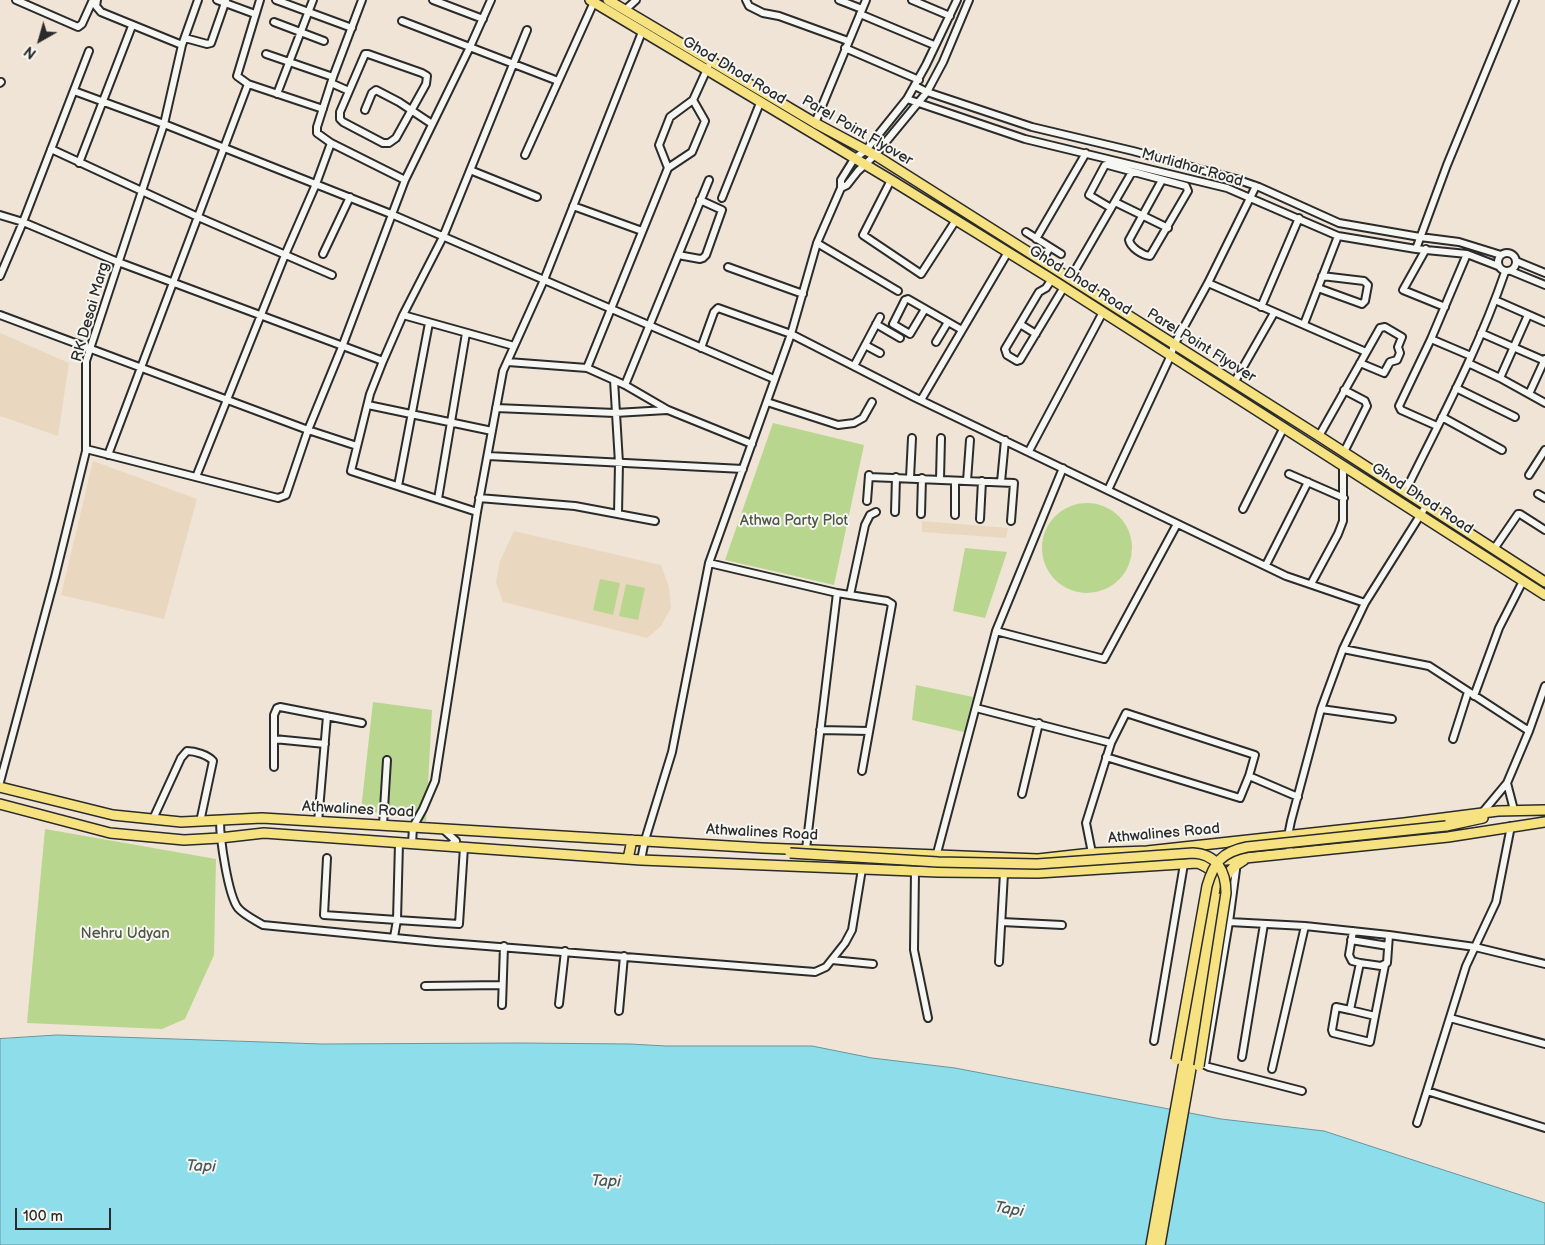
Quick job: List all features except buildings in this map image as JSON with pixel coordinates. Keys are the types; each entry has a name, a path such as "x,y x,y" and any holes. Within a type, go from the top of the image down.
{"main road":[{"name":"Parel Point Flyover","path":"608,0 708,66 875,155 1319,436 1545,582"},
{"name":"Ghod Dhod Road","path":"592,1 642,32 708,66 760,103 865,164 1052,279 1545,595"},
{"name":"Athwalines Road","path":"0,787 100,813 181,822 262,818 762,848 1038,859 1288,836 1502,810 1545,808"},
{"name":"Athwalines Road","path":"0,804 110,832 184,840 264,834 641,860 932,872 1038,873 1237,861 1290,853"},
{"path":"1184,1085 1176,1060 1207,886 1211,872 1219,859 1231,852 1247,847 1446,826 1496,815 1502,810"},
{"path":"1290,853 1448,837 1511,826 1543,823"},
{"path":"628,859 632,840"},
{"path":"762,848 790,853 938,862 1037,864 1200,853 1207,855 1215,860 1222,869 1226,883 1226,893 1199,1066 1184,1085"},
{"path":"1124,852 1125,867"},
{"path":"1151,1245 1225,879 1237,861"},
{"path":"1160,1245 1216,880 1212,871 1198,863"}],"street":[{"path":"16,0 78,27 82,24 93,1"},
{"name":"RK Desai Marg","path":"0,782 55,577 86,449 86,361 164,124 182,45 198,0"},
{"path":"217,0 226,1 255,14"},
{"path":"260,0 237,76 248,84 322,109"},
{"path":"276,0 352,28"},
{"path":"277,94 313,0"},
{"path":"362,0 332,80 316,130 320,136 330,143 405,180"},
{"path":"433,0 483,19"},
{"path":"86,449 278,498 288,492 308,430 342,347 405,180 492,0"},
{"path":"625,10 636,0"},
{"path":"746,0 749,6 763,13 779,16 848,41"},
{"path":"839,0 934,45"},
{"path":"815,123 866,0"},
{"path":"912,0 950,16"},
{"path":"641,860 645,840 672,752 709,563 791,334 817,243 842,188 841,180 854,159 866,150 907,100 919,80 957,0"},
{"path":"842,188 848,185 875,155 927,92 950,46 969,0"},
{"path":"1416,249 1447,165 1514,0"},
{"path":"93,1 101,12 182,45"},
{"path":"185,38 207,44 211,43 226,1"},
{"path":"525,155 592,1"},
{"path":"402,21 558,81"},
{"path":"274,22 324,41"},
{"path":"79,163 132,26"},
{"path":"477,512 351,471 368,405 383,361 402,315 443,237 527,30"},
{"path":"412,844 413,827 424,809 435,781 479,498 503,371 544,280 642,32"},
{"path":"845,48 919,80"},
{"path":"0,276 23,222 89,51"},
{"path":"266,54 332,80 350,91"},
{"path":"365,54 428,76 426,84 411,110 394,140 389,144 383,143 341,120 340,112 350,91 361,59 365,54"},
{"path":"668,168 659,145 670,117 694,100 708,66"},
{"path":"108,455 248,84"},
{"name":"Murlidhar Road","path":"914,86 1017,123 1134,151 1236,179 1340,223 1459,242 1501,255"},
{"path":"365,110 372,93 376,90 394,99 432,124"},
{"path":"74,91 164,124 391,214 700,348 774,378"},
{"path":"586,368 668,168 692,152 705,121 694,100"},
{"name":"Murlidhar Road","path":"907,100 1025,139 1216,185 1251,198 1338,236 1416,249 1467,254 1498,266"},
{"path":"722,198 760,103"},
{"path":"196,477 285,255 316,184 330,143"},
{"path":"51,150 198,218 332,275"},
{"path":"1036,239 1086,153"},
{"path":"1162,180 1142,215 1129,240 1131,246 1146,256 1152,254 1168,228 1188,191 1186,186 1108,165 1104,167 1090,196 1142,215 1168,228"},
{"path":"470,170 537,198"},
{"path":"1070,279 1132,172"},
{"path":"624,385 650,326 708,180"},
{"path":"891,180 863,235 921,274 956,220"},
{"path":"1108,490 1174,345 1208,283 1256,186"},
{"path":"324,254 350,198"},
{"path":"678,255 700,259 706,255 722,210 720,207 700,200"},
{"path":"573,206 642,231"},
{"path":"0,215 23,222 118,262 383,361"},
{"path":"1262,307 1298,218"},
{"path":"1026,232 1061,254"},
{"path":"1304,324 1338,236"},
{"path":"817,243 898,291"},
{"path":"1042,261 1050,247"},
{"path":"1426,249 1403,290 1445,307"},
{"path":"921,400 1008,252"},
{"path":"1438,426 1401,410 1399,406 1431,339 1467,254"},
{"path":"1545,273 1516,261 1510,254 1501,255 1498,260 1498,266 1545,285"},
{"path":"1405,492 1470,360 1508,271 1515,267 1516,261"},
{"path":"728,267 803,294"},
{"path":"1318,288 1362,304 1365,301 1368,288 1364,281 1322,276"},
{"path":"1052,279 1046,288 1039,292 1005,349 1007,354 1017,361 1020,360 1064,287"},
{"path":"1208,283 1366,352"},
{"path":"925,309 910,334 893,324 906,299 925,309 962,330"},
{"path":"1495,300 1545,322"},
{"path":"700,348 714,312 718,308 791,334 921,400 1286,576 1365,603"},
{"path":"1029,451 1103,312"},
{"path":"1234,383 1274,313"},
{"path":"402,315 514,346"},
{"path":"1500,378 1528,315"},
{"path":"0,316 308,430 357,446"},
{"path":"854,366 880,317"},
{"path":"936,342 948,322"},
{"path":"398,486 429,323"},
{"path":"876,324 900,338"},
{"path":"1020,324 1036,334"},
{"path":"1319,436 1344,390 1366,352 1382,327 1402,337 1398,347 1400,353 1397,360 1390,362 1384,373 1360,363"},
{"path":"438,499 466,333"},
{"path":"1481,334 1545,360 1529,394"},
{"path":"1431,339 1545,403"},
{"path":"865,345 880,353"},
{"path":"508,362 586,368 624,385 668,410 752,444"},
{"path":"614,380 619,462 618,514"},
{"path":"1456,388 1515,417"},
{"path":"1344,390 1365,401 1367,406 1344,452"},
{"path":"767,402 838,425 854,423 863,418 872,402"},
{"path":"368,405 492,431"},
{"path":"496,408 615,413 668,410"},
{"path":"1442,417 1502,450"},
{"path":"1243,509 1284,427"},
{"path":"910,478 912,438"},
{"path":"940,479 942,438"},
{"path":"967,480 970,440"},
{"path":"1001,482 1004,440"},
{"path":"1529,474 1545,450"},
{"path":"488,456 743,469"},
{"path":"1311,584 1342,527 1344,515 1344,465"},
{"path":"932,872 996,631 1063,468"},
{"path":"1289,474 1344,498"},
{"path":"867,501 869,475 1014,483 1011,521"},
{"path":"895,512 896,477"},
{"path":"922,478 922,514"},
{"path":"955,481 955,515"},
{"path":"980,519 982,481"},
{"path":"1266,565 1308,482"},
{"path":"1538,494 1545,498"},
{"path":"479,498 575,506 655,521"},
{"path":"1290,853 1288,836 1321,709 1344,649 1365,603 1426,506"},
{"path":"850,595 866,521 876,512"},
{"path":"1494,549 1518,514 1545,530"},
{"path":"996,631 1104,658 1177,524"},
{"path":"709,563 837,593 888,601 892,605 862,771"},
{"path":"1453,739 1499,628 1523,581"},
{"path":"806,849 837,593"},
{"path":"1344,649 1426,665 1529,731"},
{"path":"1482,813 1507,783 1529,731 1545,686"},
{"path":"274,767 274,715 277,708 362,722"},
{"path":"976,708 1111,743"},
{"path":"1321,709 1392,719"},
{"path":"1092,854 1086,823 1106,757 1111,743 1126,713 1255,755 1240,798 1106,757"},
{"path":"318,822 327,716"},
{"path":"1022,794 1039,723"},
{"path":"820,730 869,731"},
{"path":"274,739 325,744"},
{"path":"153,820 181,758 187,751 191,751 209,757 213,761 200,822"},
{"path":"383,825 387,760"},
{"path":"1249,776 1298,797"},
{"path":"1507,783 1514,810"},
{"path":"220,821 220,838 233,899 238,909 263,925 394,938 815,972 826,967 845,943 852,930 862,869"},
{"path":"1417,1123 1466,966 1496,902 1511,826"},
{"path":"443,829 456,841 448,846"},
{"path":"394,938 397,920 398,843"},
{"path":"327,858 324,915 459,924 464,847"},
{"path":"1237,861 1229,922 1205,1065 1302,1091"},
{"path":"1154,1041 1184,864"},
{"path":"915,871 914,950 928,1018"},
{"path":"999,962 1004,872"},
{"path":"1002,922 1062,925"},
{"path":"1229,922 1305,926 1389,935 1475,947 1545,964"},
{"path":"1242,1057 1264,924"},
{"path":"1272,1069 1305,926"},
{"path":"1353,931 1350,958 1352,961 1381,966 1385,964"},
{"path":"1375,1016 1336,1006 1332,1030 1336,1035 1370,1042 1375,1016 1385,964 1388,959 1389,935"},
{"path":"1351,940 1388,946"},
{"path":"502,1005 504,946"},
{"path":"559,1004 565,951"},
{"path":"619,1011 624,956"},
{"path":"832,960 873,964"},
{"path":"1350,1010 1360,963"},
{"path":"425,986 502,985"},
{"path":"1450,1018 1545,1044"},
{"path":"1427,1091 1545,1128"}],"shaded area":[{"path":"0,333 69,363 58,436 0,416"},
{"path":"93,461 197,499 164,619 61,595"},
{"path":"922,521 1008,528 1006,538 922,532"},
{"path":"514,531 661,565 669,587 671,608 661,626 647,638 503,602 496,582 500,561"}],"green space":[{"name":"Athwa Party Plot","path":"773,423 864,445 834,585 725,560"},
{"path":"1087,503 1104,506 1119,516 1129,531 1132,548 1129,565 1119,580 1104,590 1087,593 1070,590 1055,580 1045,565 1042,548 1045,531 1055,516 1070,506"},
{"path":"965,548 1007,552 985,618 953,611"},
{"path":"600,579 620,583 613,615 593,610"},
{"path":"626,584 645,588 638,620 619,616"},
{"path":"916,685 973,697 964,732 912,720"},
{"path":"373,702 432,710 426,821 361,810"},
{"name":"Nehru Udyan","path":"45,829 216,859 214,955 185,1019 162,1029 27,1023"}],"water":[{"name":"Tapi","path":"57,1035 322,1044 519,1043 812,1046 872,1058 955,1068 1221,1119 1324,1131 1545,1203 1545,1245 0,1245 0,1039"}]}
